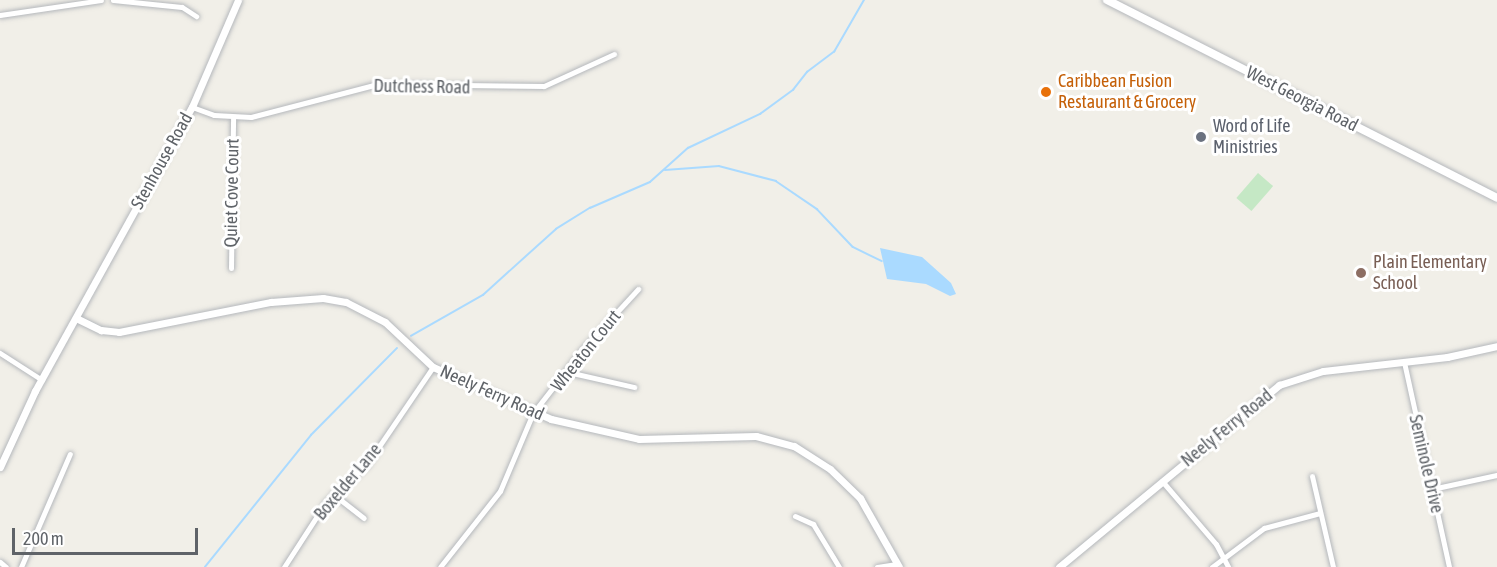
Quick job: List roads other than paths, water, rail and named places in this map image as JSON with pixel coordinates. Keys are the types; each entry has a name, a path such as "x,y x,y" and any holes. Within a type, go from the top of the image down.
{"main road":[{"name":"West Georgia Road","path":"1107,0 1497,198"}],"street":[{"path":"0,15 58,3 101,0"},
{"path":"113,0 182,7 196,16"},
{"name":"Stenhouse Road","path":"76,318 192,107 238,0"},
{"name":"Dutchess Road","path":"192,107 233,118 290,109 378,84 544,86 614,54"},
{"name":"Quiet Cove Court","path":"231,268 233,118"},
{"name":"Wheaton Court","path":"440,567 500,491 533,413 568,372 582,350 638,290"},
{"name":"Neely Ferry Road","path":"76,318 101,330 119,332 264,303 337,300 385,322 433,367 533,413 639,439 756,436 785,442 822,463 860,498 898,565"},
{"path":"0,467 42,380 76,318"},
{"name":"Neely Ferry Road","path":"1059,567 1285,382 1323,371 1404,362 1497,346"},
{"path":"0,353 42,380"},
{"name":"Seminole Drive","path":"1404,362 1449,567"},
{"name":"Boxelder Lane","path":"284,567 333,494 367,464 433,367"},
{"path":"568,372 634,387"},
{"path":"21,567 70,454"},
{"path":"1432,489 1497,475"},
{"path":"1312,476 1333,567"},
{"path":"1162,481 1223,556 1228,567"},
{"path":"333,494 364,518"},
{"path":"1212,567 1223,556 1264,528 1320,513"},
{"path":"795,516 819,531 839,567"},
{"path":"0,562 6,567"},
{"path":"877,567 898,565"}],"water":[{"path":"880,248 922,257 951,283 956,294 950,296 926,284 887,279"}],"waterway":[{"path":"411,336 483,295 556,229 590,208 650,182 688,148 760,114 793,90 807,72 834,52 864,0"},
{"path":"665,170 719,166 776,181 817,209 853,247 882,261"},
{"path":"205,567 311,435 397,348"}],"place":[{"name":"Caribbean Fusion Restaurant & Grocery","path":"1046,92"},
{"name":"Word of Life Ministries","path":"1201,137"},
{"name":"Plain Elementary School","path":"1361,273"}]}
